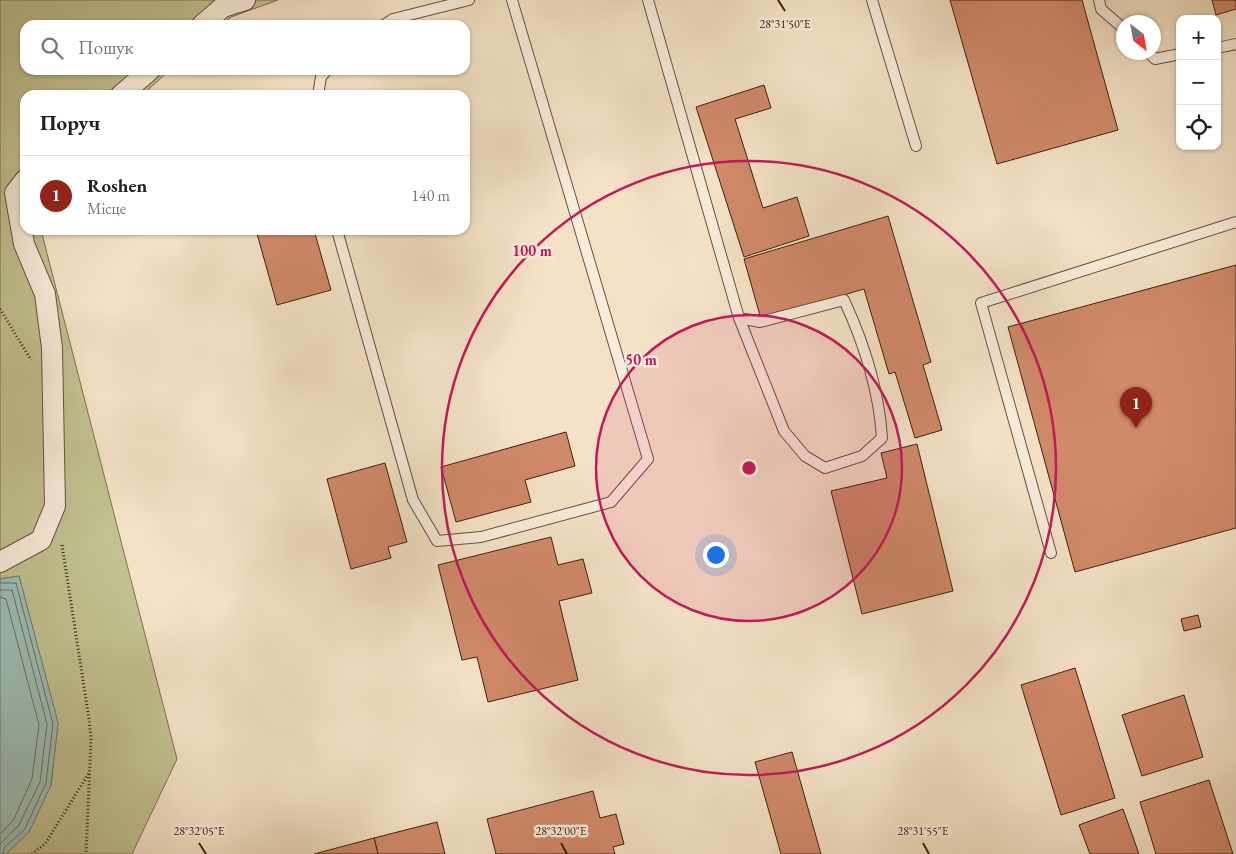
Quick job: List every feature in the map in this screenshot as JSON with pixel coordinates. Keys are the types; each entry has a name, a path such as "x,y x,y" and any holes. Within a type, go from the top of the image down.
{"street":[{"path":"208,20 222,7 245,0"},
{"path":"127,90 144,75"},
{"path":"20,186 15,193 20,221"},
{"path":"0,562 41,540 55,506 52,348 45,294 24,244 22,235"}],"lane":[{"path":"392,20 469,0"},
{"path":"337,235 413,500 437,541 481,537 611,502 648,459 512,0"},
{"path":"648,0 739,318 784,431 806,456 825,468 862,456 882,438 880,406 855,324 844,300 760,322 739,318"},
{"path":"872,0 916,146"},
{"path":"1099,0 1101,8 1116,22"},
{"path":"1221,47 1236,44"},
{"path":"1161,58 1176,55"},
{"path":"319,90 323,75"},
{"path":"1050,553 981,303 1236,222"}],"path":[{"path":"0,309 52,392"},
{"path":"55,506 89,719 86,854"},
{"path":"32,854 44,844 89,773"}],"shaded area":[{"path":"0,0 278,0 231,17 228,20 20,20 20,75 164,75 148,90 20,90 20,235 42,235 177,759 132,854 6,854 29,832 51,785 58,723 19,576 0,579"}],"water":[{"path":"19,576 58,723 51,785 29,832 6,854 0,854 0,579"}],"building":[{"path":"950,0 1082,0 1118,130 997,164"},
{"path":"1212,0 1236,0 1236,9 1216,15"},
{"path":"764,85 771,108 735,119 763,208 797,197 809,236 744,257 696,107"},
{"path":"888,216 931,362 923,365 942,430 915,438 895,372 889,374 864,289 761,319 744,259"},
{"path":"257,235 315,235 331,290 277,305"},
{"path":"1236,265 1236,528 1075,572 1008,327"},
{"path":"566,432 575,466 525,480 531,502 456,522 441,467"},
{"path":"917,444 953,591 862,614 831,491 887,478 881,453"},
{"path":"385,463 407,542 388,547 391,558 351,569 327,479"},
{"path":"551,537 558,565 583,559 592,593 559,601 578,680 488,702 477,657 462,660 438,565"},
{"path":"1198,615 1201,627 1184,631 1181,619"},
{"path":"1075,668 1115,798 1061,815 1021,685"},
{"path":"1184,695 1203,757 1142,776 1122,715"},
{"path":"792,752 821,854 781,854 755,762"},
{"path":"1209,780 1233,854 1156,854 1140,802"},
{"path":"593,791 600,818 616,814 624,844 613,847 615,854 496,854 487,819"},
{"path":"1123,809 1139,854 1090,854 1079,825"},
{"path":"437,822 445,854 378,854 374,838"},
{"path":"374,838 378,854 314,854"}],"place":[{"name":"Roshen","path":"1136,428"}]}
